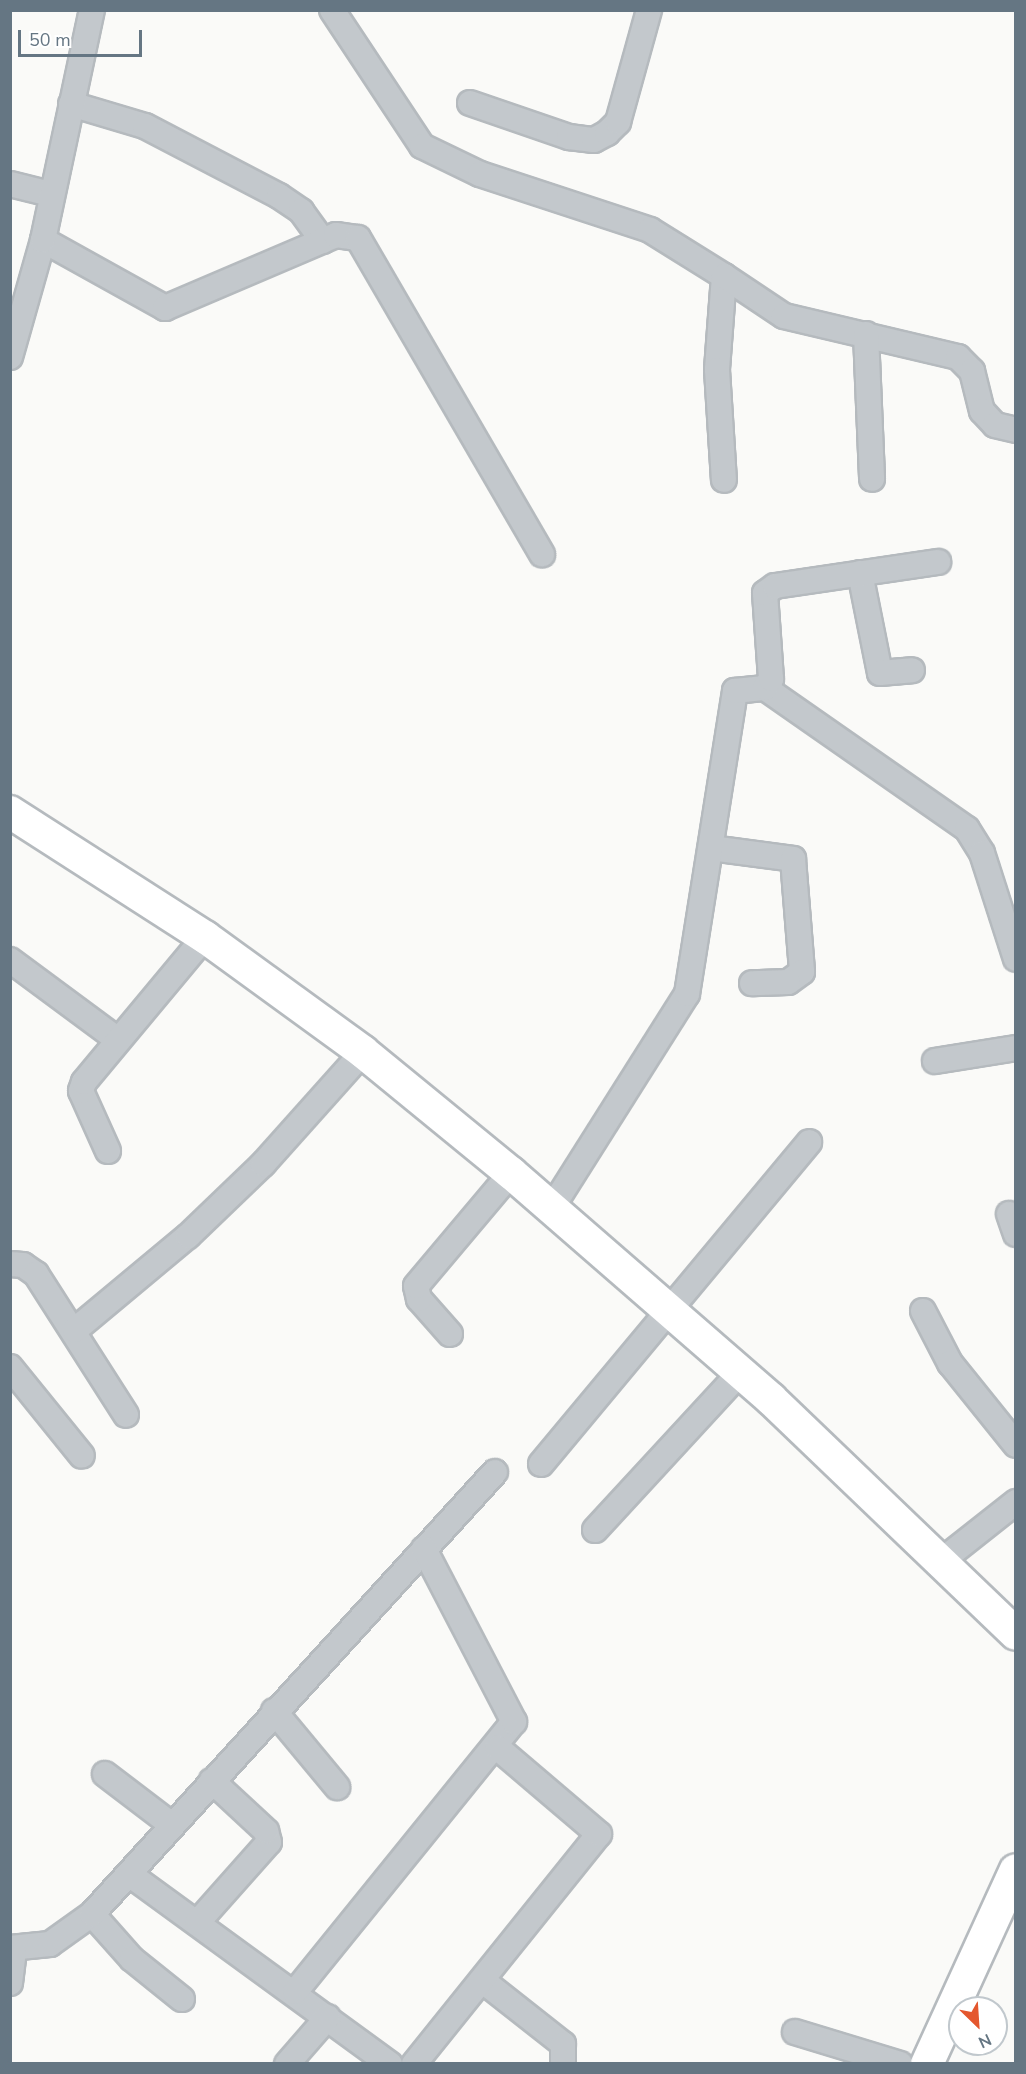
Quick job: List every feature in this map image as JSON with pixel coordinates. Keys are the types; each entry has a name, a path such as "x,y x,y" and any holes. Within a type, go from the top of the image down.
{"main road":[{"path":"10,812 205,937 363,1052 510,1173 740,1372 1016,1634"},
{"path":"927,2064 1013,1882"}],"street":[{"path":"10,357 44,240 50,194 92,10"},
{"path":"332,10 422,146 480,174 650,230 778,313 958,357 972,371 982,411 995,425 1016,430"},
{"path":"470,103 569,137 601,136 618,122 649,10"},
{"path":"71,104 145,126 279,196 301,212 323,241"},
{"path":"10,184 50,194"},
{"path":"44,240 165,308 323,241 347,234 365,245 542,554"},
{"path":"724,276 717,370 724,480"},
{"path":"866,334 872,479"},
{"path":"765,688 771,680 765,593 775,586 938,562"},
{"path":"860,573 880,673 912,670"},
{"path":"551,1209 687,994 735,691 765,688 968,829 982,853 1016,959"},
{"path":"711,848 793,859 802,972 788,982 753,983"},
{"path":"108,1151 81,1091 118,1040 205,937"},
{"path":"10,960 118,1040"},
{"path":"935,1061 1016,1048"},
{"path":"75,1330 196,1228 363,1052"},
{"path":"541,1464 670,1312 809,1142"},
{"path":"450,1335 419,1299 416,1287 510,1173"},
{"path":"10,1264 23,1265 36,1274 75,1330 126,1415"},
{"path":"923,1311 956,1371 1016,1445"},
{"path":"10,1366 82,1456"},
{"path":"595,1530 740,1372"},
{"path":"10,1983 12,1950 50,1944 92,1914 274,1711 495,1472"},
{"path":"940,1562 1016,1502"},
{"path":"295,1992 512,1730 513,1715 424,1549"},
{"path":"274,1711 337,1787"},
{"path":"414,2064 599,1834 498,1748"},
{"path":"105,1774 172,1825"},
{"path":"197,1923 269,1842 266,1831 212,1781"},
{"path":"129,1874 295,1992 390,2064"},
{"path":"92,1914 132,1959 182,1999"},
{"path":"483,1981 563,2044 563,2064"},
{"path":"287,2064 328,2017"},
{"path":"795,2032 900,2064"}]}
